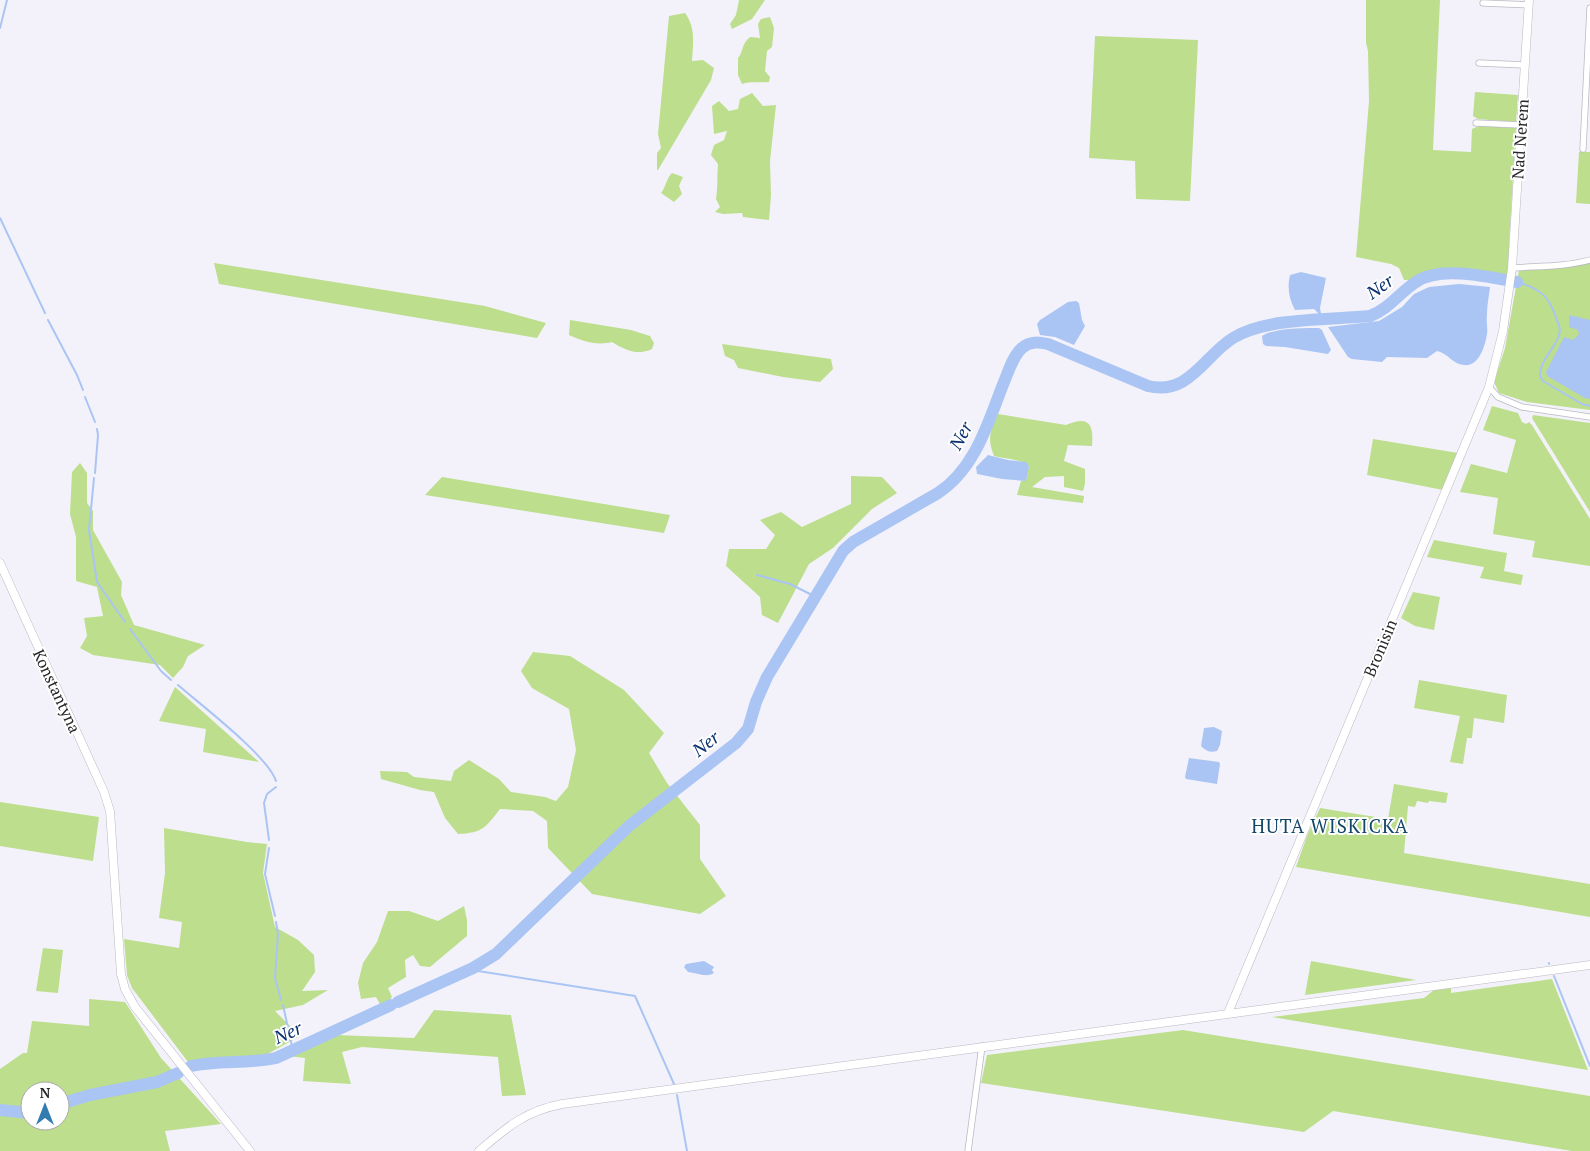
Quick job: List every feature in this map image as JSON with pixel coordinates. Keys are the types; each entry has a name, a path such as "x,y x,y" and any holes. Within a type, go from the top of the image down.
{"street":[{"path":"1483,3 1529,2"},
{"name":"Nad Nerem","path":"1510,281 1529,2"},
{"path":"1583,149 1590,8"},
{"path":"1479,63 1525,65"},
{"path":"1476,123 1521,125"},
{"path":"1512,268 1557,264 1573,265 1590,260"},
{"name":"Bronisin","path":"1228,1013 1489,387 1503,331 1510,281"},
{"path":"1489,387 1498,397 1522,407 1590,417"},
{"name":"Konstantyna","path":"0,563 104,792 112,820 120,974 125,989 135,1007 250,1151"},
{"path":"479,1151 514,1122 536,1111 562,1104 1590,964"},
{"path":"968,1151 982,1046"}],"green space":[{"path":"739,0 765,0 752,19 732,29 730,24 736,15"},
{"path":"1366,0 1440,0 1433,150 1471,152 1472,129 1479,126 1516,128 1509,244 1510,261 1506,278 1458,270 1404,280 1399,268 1391,264 1356,257 1369,101"},
{"path":"685,13 692,30 692,61 703,60 714,68 711,80 657,170 657,153 661,148 658,134 669,16"},
{"path":"770,17 774,28 772,47 767,51 765,71 770,77 769,82 742,84 738,75 738,58 745,42 750,37 760,38 758,24 761,19"},
{"path":"1095,36 1198,40 1190,201 1136,199 1135,161 1089,158"},
{"path":"1475,92 1518,95 1516,122 1478,119 1473,116"},
{"path":"752,93 763,106 776,105 770,161 771,195 769,220 743,217 742,213 723,214 715,212 720,207 716,199 718,164 711,155 714,145 724,140 727,131 714,134 712,106 719,101 729,111 738,109 740,99"},
{"path":"1579,152 1590,152 1590,204 1576,203"},
{"path":"672,173 683,177 679,186 682,194 674,202 661,193"},
{"path":"1590,261 1590,410 1527,402 1499,393 1494,382 1505,348 1519,270"},
{"path":"214,263 485,306 546,323 537,338 219,284"},
{"path":"570,320 631,330 650,336 654,343 652,349 636,352 626,350 612,342 595,343 585,341 569,335"},
{"path":"722,344 831,359 833,369 820,382 738,368 734,360 725,356"},
{"path":"1492,406 1518,413 1522,422 1526,424 1529,422 1532,425 1590,519 1590,566 1532,557 1535,541 1493,534 1498,498 1460,492 1471,464 1507,473 1516,440 1483,430"},
{"path":"998,414 1066,425 1085,421 1091,427 1092,446 1068,445 1064,461 1085,469 1083,491 1064,487 1064,476 1045,477 1032,487 1084,496 1083,503 1017,495 1021,481 1026,480 1029,466 1017,461 994,456 990,435"},
{"path":"1533,415 1590,423 1590,512 1532,418"},
{"path":"1373,439 1458,453 1443,490 1367,475"},
{"path":"80,463 87,473 87,503 93,511 93,530 122,582 121,595 134,625 205,645 188,656 183,667 173,678 160,665 93,655 80,648 87,636 84,618 103,616 97,587 76,581 76,537 70,514 72,472"},
{"path":"851,476 882,477 897,493 872,509 833,548 809,564 778,623 762,615 760,597 726,566 729,549 766,549 775,535 760,520 781,512 802,527 851,504"},
{"path":"442,477 670,515 664,533 425,495"},
{"path":"1434,540 1507,553 1504,571 1523,575 1521,585 1480,578 1484,567 1427,557"},
{"path":"1413,592 1440,597 1434,630 1415,626 1401,618"},
{"path":"533,652 570,656 624,690 664,733 649,753 667,783 700,825 700,859 726,896 700,914 592,894 548,848 547,821 533,811 500,809 483,828 473,832 458,834 445,818 434,792 381,779 380,771 407,772 414,777 451,781 454,771 469,760 499,779 511,792 545,797 556,801 568,787 576,750 569,709 532,688 521,671"},
{"path":"1419,680 1507,695 1504,723 1474,718 1472,738 1467,738 1463,764 1450,762 1460,716 1414,708"},
{"path":"175,687 259,762 203,752 206,729 159,721"},
{"path":"1394,784 1448,793 1446,803 1417,801 1415,807 1408,806 1404,853 1590,884 1590,917 1296,867 1320,808 1388,819"},
{"path":"0,802 99,817 93,861 0,846"},
{"path":"164,828 267,844 263,873 275,927 298,940 314,955 315,972 302,991 328,990 303,1005 275,1011 300,1036 264,1056 188,1062 132,988 127,975 124,939 179,948 182,922 159,918 165,873"},
{"path":"464,906 467,920 467,936 430,967 420,966 413,955 405,960 406,977 388,988 392,997 386,1004 381,1006 376,997 361,999 358,983 363,963 377,942 388,911 409,911 438,921"},
{"path":"43,948 63,950 58,993 36,991"},
{"path":"1311,961 1416,980 1305,995"},
{"path":"1552,979 1588,1070 1272,1017 1424,998 1434,990 1451,988 1451,993"},
{"path":"89,999 125,1002 161,1058 221,1124 165,1131 170,1151 0,1151 0,1069 23,1053 27,1053 32,1021 89,1026"},
{"path":"434,1010 511,1015 526,1095 502,1096 498,1057 362,1047 342,1052 351,1084 303,1081 305,1058 287,1056 336,1035 414,1038"},
{"path":"1183,1030 1590,1096 1590,1151 1572,1151 1333,1111 1304,1132 981,1083 987,1055"}],"water":[{"path":"1301,272 1326,278 1320,308 1321,314 1314,309 1295,310 1293,306 1289,289 1290,275"},
{"path":"1459,284 1490,287 1485,344 1474,363 1469,365 1456,363 1437,351 1427,358 1387,357 1382,362 1352,359 1348,357 1328,327 1379,321 1402,307 1414,294 1429,287"},
{"path":"1076,301 1079,303 1085,326 1074,345 1055,337 1040,335 1037,324 1040,320 1068,302"},
{"path":"1569,315 1590,320 1590,399 1547,376 1546,372 1564,337 1573,340 1579,334 1578,330 1569,327"},
{"path":"1319,328 1322,330 1331,350 1328,354 1266,346 1263,344 1262,336 1274,331"},
{"path":"988,455 1026,462 1029,466 1026,481 977,474 976,467"},
{"path":"1214,727 1222,731 1220,745 1217,751 1210,752 1201,746 1204,728"},
{"path":"1189,758 1219,762 1217,784 1186,779"},
{"path":"704,961 714,967 712,970 714,973 701,975 688,972 684,967 686,964"}],"waterway":[{"path":"0,28 7,0"},
{"path":"0,218 45,313"},
{"name":"Ner","path":"398,1002 473,968 496,954 629,826 736,743 748,729 756,702 767,677 843,551 853,542 938,493 962,471 986,428 1014,359 1019,351 1028,344 1048,344 1148,386 1162,388 1185,380 1233,338 1247,331 1281,323 1370,316 1383,309 1410,286 1426,277 1451,273 1517,282"},
{"name":"Ner","path":"1517,282 1538,291 1547,299 1559,325 1559,335 1542,365 1540,376 1543,381 1582,404 1590,406"},
{"path":"48,320 83,390"},
{"path":"85,397 95,422"},
{"path":"95,473 97,429"},
{"path":"94,478 89,530 97,582 125,622"},
{"path":"757,575 790,584 814,596"},
{"path":"130,629 161,671 171,680"},
{"path":"178,685 248,745 261,758 276,781"},
{"path":"269,840 264,803 267,794 276,787"},
{"path":"269,848 265,874 275,916"},
{"path":"276,922 278,934 275,978 281,1000"},
{"path":"473,968 478,971 635,996 674,1084"},
{"path":"1554,976 1590,1066"},
{"path":"283,1005 293,1051"},
{"name":"Ner","path":"191,1066 276,1058 391,1005"},
{"name":"Ner","path":"70,1101 90,1095 157,1082 178,1073"},
{"path":"677,1095 687,1151"},
{"name":"Ner","path":"0,1110 20,1112"}],"district":[{"name":"HUTA WISKICKA","path":"1330,826"}]}
